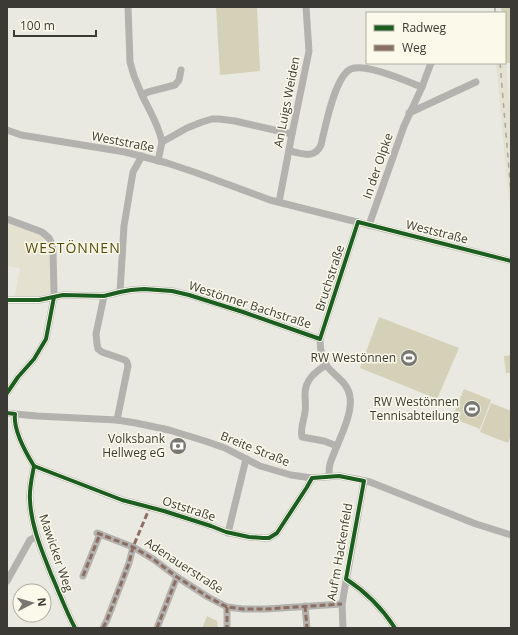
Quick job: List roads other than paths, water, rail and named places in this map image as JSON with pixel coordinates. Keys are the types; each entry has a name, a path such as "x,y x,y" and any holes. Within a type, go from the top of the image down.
{"street":[{"path":"128,7 130,62 142,95 161,134 162,142 158,160"},
{"name":"An Luigs Weiden","path":"279,202 309,51 306,7"},
{"name":"In der Olpke","path":"369,225 409,113 422,87 431,64"},
{"path":"289,151 308,155 319,149 337,88 342,77 351,69 370,69 422,87"},
{"path":"142,95 175,85 179,80 181,70"},
{"path":"409,113 476,82"},
{"path":"162,142 197,124 212,119 235,121 292,134"},
{"name":"Weststraße","path":"7,130 21,135 125,152 158,160 198,173 270,200 511,261"},
{"path":"120,292 124,226 133,172 142,156"},
{"path":"7,219 42,232 49,238 53,250 54,295 46,340 34,359 18,377 7,393"},
{"name":"Bruchstraße","path":"329,476 329,466 351,405 348,389 326,365 321,351 320,339 358,222"},
{"name":"Westönner Bachstraße","path":"7,300 39,300 54,295 104,296 130,290 144,289 172,291 243,312 320,339"},
{"path":"104,296 96,334 96,344 98,349 102,352 125,360 128,366 116,420"},
{"path":"326,365 313,375 306,384 306,411 301,433 302,437 324,441 337,446"},
{"name":"Breite Straße","path":"7,413 116,420 169,430 225,448 260,466 281,473 312,478 339,476 364,481 476,524 511,535"},
{"path":"15,414 17,432 34,466"},
{"name":"Oststraße","path":"228,533 246,459"},
{"name":"Oststraße","path":"34,466 122,500 164,510 228,533 263,538 269,538 277,533 312,478"},
{"name":"Mawicker Weg","path":"34,466 30,489 33,521 37,536 59,594 75,628"},
{"name":"Auf'm Hackenfeld","path":"343,628 342,604 364,481"},
{"name":"Adenauerstraße","path":"83,576 98,533 133,547 154,559 208,597 227,607 266,609 342,604"},
{"path":"7,581 30,540 37,536"},
{"path":"103,628 129,563 133,547"},
{"path":"157,628 177,576"},
{"path":"346,579 372,599 395,628"},
{"path":"305,606 307,628"},
{"path":"227,607 227,628"}],"railway":[{"path":"495,7 495,12"},
{"path":"500,64 511,193"}],"place":[{"name":"RW Westönnen","path":"409,358"},
{"name":"RW Westönnen Tennisabteilung","path":"472,409"},
{"name":"Volksbank Hellweg eG","path":"178,446"}],"district":[{"name":"WESTÖNNEN","path":"73,248"}]}
